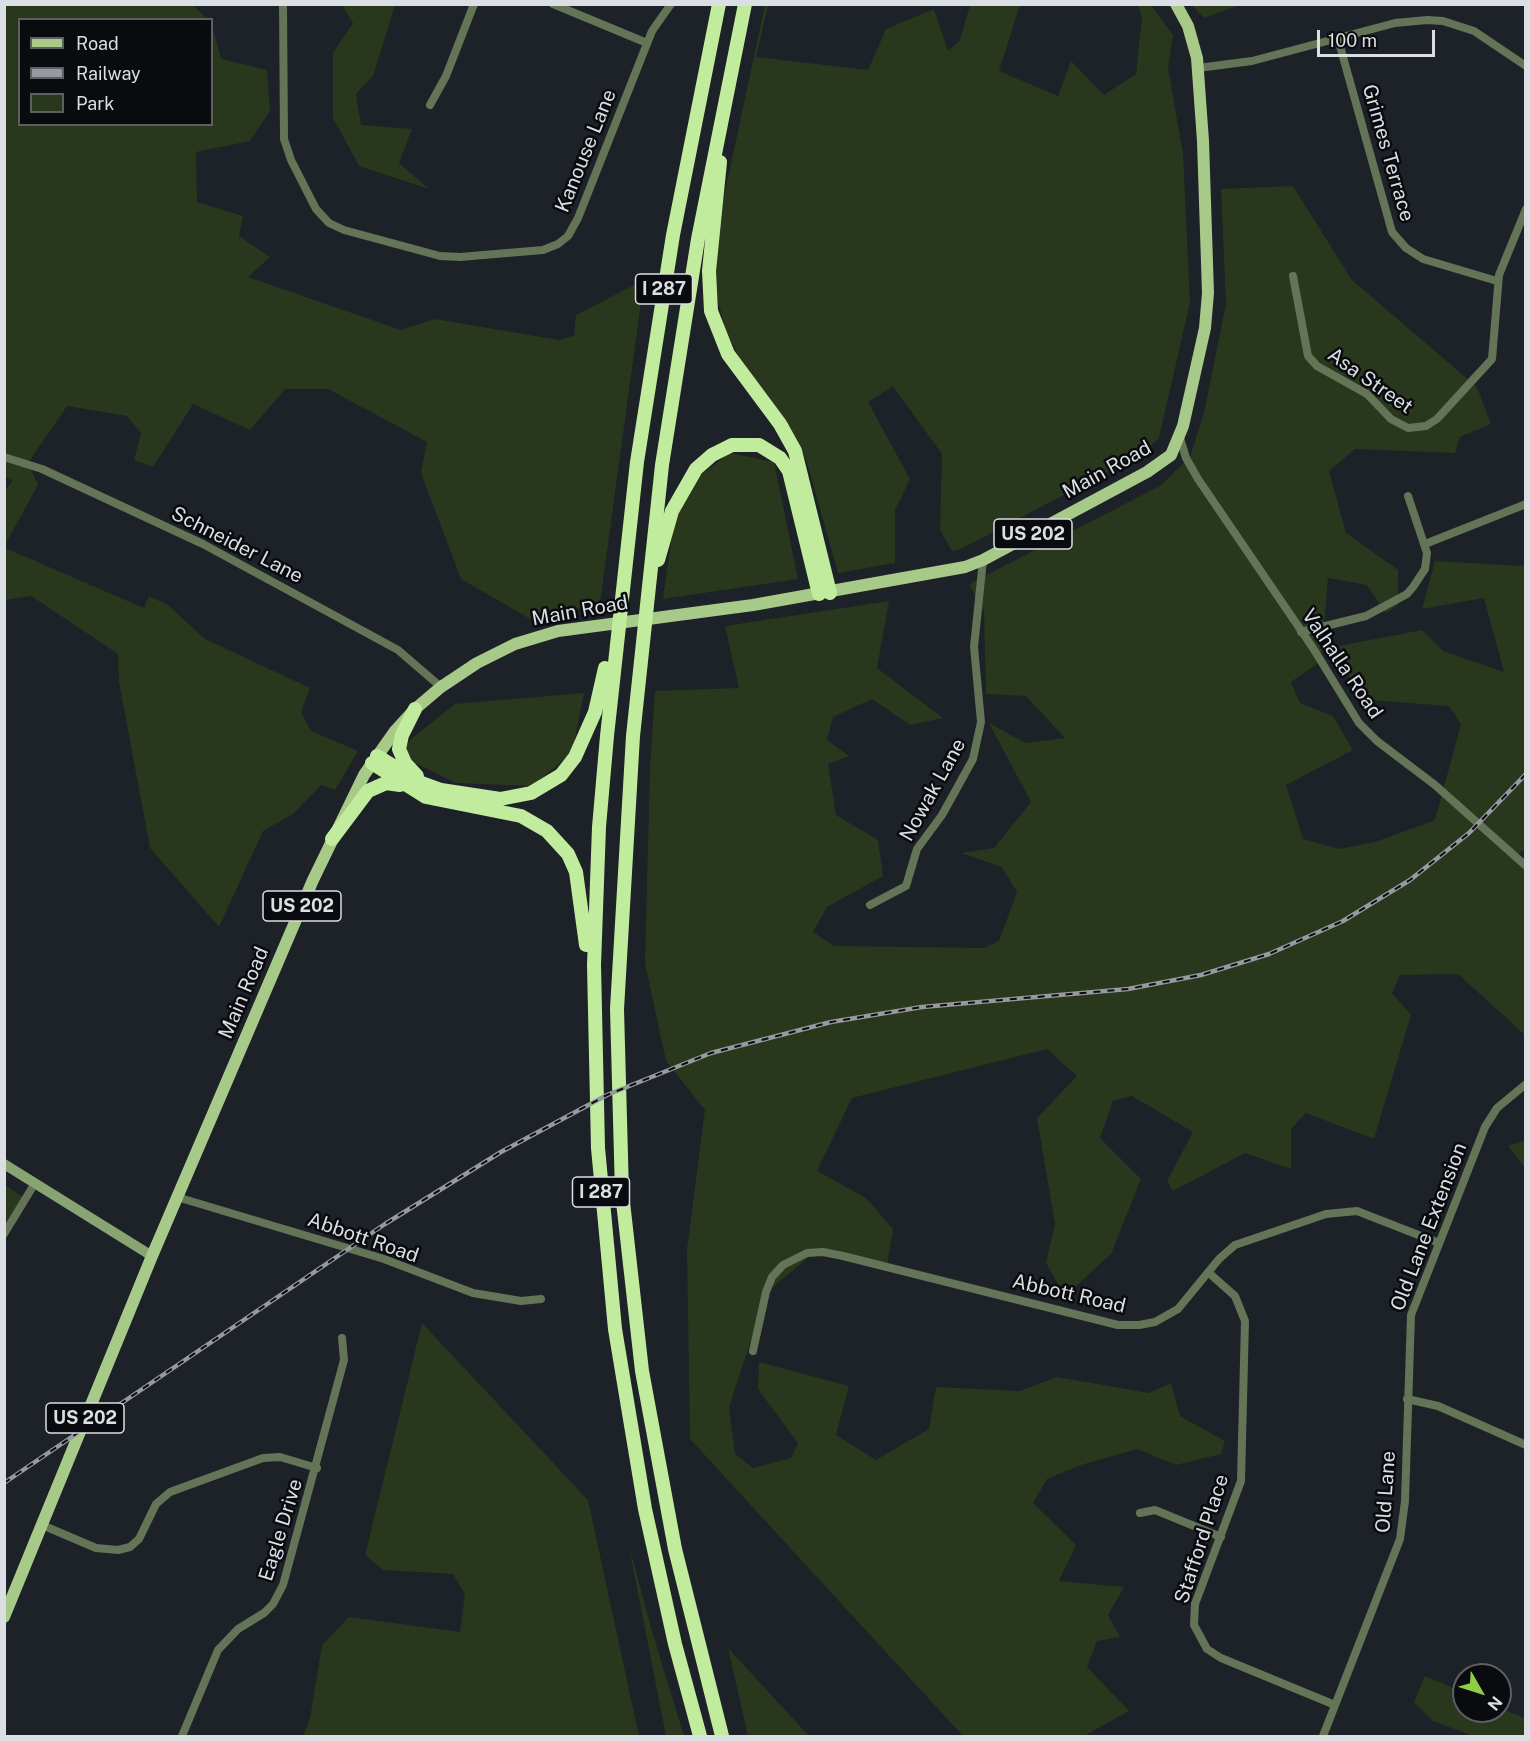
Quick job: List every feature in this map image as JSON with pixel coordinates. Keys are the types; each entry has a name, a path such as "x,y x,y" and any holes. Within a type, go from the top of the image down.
{"highway":[{"name":"I 287","path":"700,1737 659,1576 626,1408 605,1238 595,1056 597,873 613,639 661,303 683,177 719,4"},
{"name":"I 287","path":"722,1737 684,1593 657,1461 636,1326 622,1193 617,1055 618,976 625,827 641,638 652,574 682,329 745,4"},
{"path":"731,70 709,271 711,311 728,354 780,424 795,451 825,594"},
{"path":"652,574 667,523 688,478 704,461 722,449 751,443 774,452 789,471 825,594"},
{"path":"374,760 430,787 500,799 521,797 552,782 575,757 591,724 613,639"},
{"path":"415,709 402,735 399,749 405,763 430,787"},
{"path":"374,760 406,787"},
{"path":"332,839 363,797 373,787 386,783 406,787 436,801 521,816 547,831 568,854 576,872 583,903 595,1056"}],"main road":[{"name":"Main Road","path":"4,1617 152,1256 332,839 374,760 415,709 441,687 496,653 558,631 825,594 944,573 983,560 1147,472 1171,455 1180,438 1208,304 1204,153 1198,68 1194,41 1176,4"},
{"path":"4,1164 152,1256"}],"street":[{"name":"Kanouse Lane","path":"283,4 284,139 310,200 329,222 344,230 441,256 460,257 533,251 552,247 568,236 578,218 647,43 671,4"},
{"path":"430,105 446,76 474,4"},
{"path":"553,4 647,43"},
{"path":"1198,68 1252,61 1411,20 1443,21 1474,31 1526,66"},
{"name":"Grimes Terrace","path":"1338,39 1384,212 1392,232 1406,249 1423,258 1468,274 1497,281"},
{"name":"Asa Street","path":"1293,276 1308,356 1317,366 1366,394 1391,419 1408,428 1426,426 1437,419 1492,358 1497,281 1526,208"},
{"name":"Valhalla Road","path":"1180,438 1186,458 1197,479 1301,632 1346,705 1366,731 1436,785 1526,866"},
{"name":"Schneider Lane","path":"4,457 42,469 203,544 398,650 441,687"},
{"path":"1301,632 1366,616 1407,594 1425,569 1428,558 1408,496"},
{"path":"1425,544 1526,504"},
{"name":"Nowak Lane","path":"870,905 906,885 917,849 942,815 973,759 981,722 974,647 983,560"},
{"name":"Old Lane Extension","path":"1407,1399 1411,1315 1488,1122 1508,1097 1526,1084"},
{"path":"4,1234 35,1183"},
{"name":"Abbott Road","path":"177,1197 384,1259 473,1293 521,1302 541,1299"},
{"name":"Abbott Road","path":"753,1350 765,1292 772,1277 783,1265 807,1253 823,1252 843,1256 1123,1325 1150,1324 1170,1315 1186,1301 1226,1251 1244,1240 1337,1212 1368,1214 1439,1243"},
{"name":"Stafford Place","path":"1209,1274 1238,1300 1246,1331 1241,1481 1194,1609 1194,1625 1200,1640 1221,1658 1335,1705"},
{"name":"Eagle Drive","path":"182,1737 218,1650 238,1629 264,1613 279,1595 317,1468 344,1360 342,1338"},
{"path":"1407,1399 1438,1406 1526,1445"},
{"name":"Old Lane","path":"1323,1737 1400,1539 1405,1502 1407,1399"},
{"path":"42,1526 96,1548 118,1550 130,1547 139,1539 156,1504 170,1492 263,1458 280,1457 317,1468"},
{"path":"1140,1513 1155,1510 1221,1537"}],"green space":[{"path":"5,5 193,5 206,18 18,18 18,126 213,126 213,28 221,59 267,70 270,111 250,141 196,152 197,202 243,216 239,236 270,257 248,277 401,330 435,319 559,340 574,336 576,315 644,280 600,603 532,620 461,579 421,473 427,442 328,389 285,389 250,430 193,404 153,467 134,460 141,433 127,416 67,406 28,463 38,485 5,545 5,490 13,481 4,476"},
{"path":"342,5 395,5 373,76 356,94 361,125 412,129 399,163 429,189 359,166 333,118 333,53 353,23"},
{"path":"765,5 768,5 756,57 868,70 886,29 934,9 948,51 960,40 970,5 1020,5 999,71 1058,96 1071,61 1104,95 1136,74 1142,18 1138,5 1152,6 1173,35 1168,68 1183,154 1190,303 1159,438 1142,454 961,549 952,551 940,530 942,454 893,386 868,402 910,479 895,510 895,563 838,573 807,463 796,437 741,361 726,331 717,297 713,269 723,201"},
{"path":"1192,5 1240,5 1204,18"},
{"path":"1293,186 1352,280 1477,387 1491,424 1460,437 1455,453 1355,449 1329,471 1346,533 1398,570 1398,605 1386,613 1367,585 1328,578 1321,661 1291,682 1300,703 1333,716 1353,750 1286,785 1303,839 1339,849 1375,842 1435,820 1461,724 1449,706 1356,699 1339,646 1422,630 1443,651 1504,672 1484,598 1422,609 1435,561 1522,566 1525,564 1526,847 1516,857 1525,866 1525,1035 1458,974 1400,975 1392,993 1411,1015 1374,1139 1306,1113 1291,1129 1291,1169 1245,1153 1173,1191 1167,1181 1193,1132 1132,1096 1113,1101 1100,1138 1141,1179 1111,1254 1065,1296 1046,1263 1055,1224 1037,1118 1077,1076 1047,1049 852,1098 817,1171 866,1198 893,1229 887,1266 816,1251 767,1292 729,1407 735,1454 753,1468 791,1458 798,1443 758,1389 759,1362 849,1386 836,1435 876,1460 929,1429 936,1387 1020,1391 1057,1377 1149,1393 1171,1383 1180,1416 1225,1441 1221,1454 1176,1465 1137,1449 1081,1465 1047,1479 1033,1503 1076,1545 1059,1581 1124,1587 1108,1615 1120,1637 1097,1641 1087,1667 1129,1711 1084,1736 963,1736 690,1439 687,1249 705,1110 666,1061 645,963 650,767 655,691 739,688 725,626 889,601 877,668 943,718 910,725 872,699 833,717 827,740 849,756 828,764 836,815 878,840 883,876 827,907 813,932 834,946 984,948 999,941 1017,892 1002,867 961,853 994,848 1031,802 989,723 1025,743 1065,738 1026,696 986,694 984,612 969,584 1160,486 1190,457 1204,413 1226,304 1221,189"},
{"path":"730,453 774,462 798,579 663,599 674,520 694,480"},
{"path":"5,548 144,608 149,596 168,605 205,639 310,688 301,712 311,731 358,751 335,790 321,785 293,814 263,831 219,927 150,848 119,682 118,654 31,596 5,600"},
{"path":"584,693 572,752 533,786 456,783 417,764 381,782 410,740 455,704"},
{"path":"1525,1140 1525,1168 1508,1146"},
{"path":"5,1185 25,1198 5,1223"},
{"path":"422,1323 588,1500 639,1736 303,1736 310,1718 322,1645 349,1617 460,1632 465,1594 453,1574 383,1570 365,1555"},
{"path":"628,1542 652,1631 684,1736 666,1736"},
{"path":"728,1648 809,1736 748,1736"},
{"path":"1425,1676 1452,1688 1452,1723 1512,1723 1512,1713 1525,1718 1525,1736 1473,1736 1433,1721 1414,1702"}],"railway":[{"path":"4,1483 385,1224 501,1152 607,1095 711,1053 831,1022 922,1007 1128,989 1201,975 1269,954 1343,921 1410,880 1469,833 1526,774"}]}
